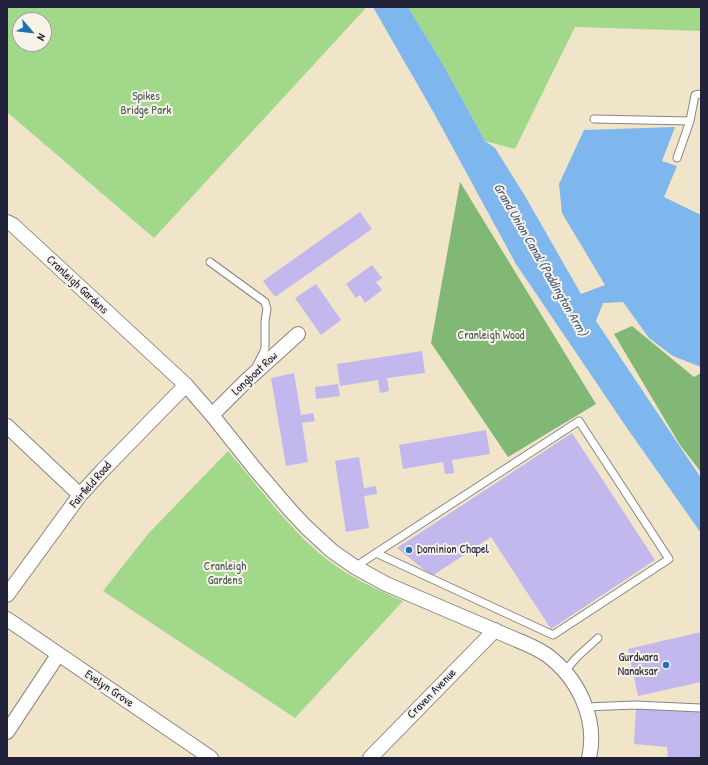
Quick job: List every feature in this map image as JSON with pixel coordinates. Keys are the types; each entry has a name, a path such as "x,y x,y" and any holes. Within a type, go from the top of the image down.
{"street":[{"name":"Cranleigh Gardens","path":"7,222 13,225 186,385 291,511 326,546 355,567 386,584 536,648 546,654 565,671 578,688 586,708 590,728 589,758"},
{"name":"Longboat Row","path":"212,415 246,381 298,334"},
{"name":"Fairfield Road","path":"7,595 80,495 186,385"},
{"path":"7,426 80,495"},
{"name":"Evelyn Grove","path":"7,619 211,758"},
{"name":"Craven Avenue","path":"370,758 495,630"},
{"path":"7,732 58,655"}],"lane":[{"path":"677,158 690,121 695,95 701,94"},
{"path":"594,119 690,121"},
{"path":"210,262 265,302 267,309 264,321 265,349 258,364 246,381"},
{"path":"355,567 376,553 579,421 669,559 553,635 376,553"},
{"path":"565,671 577,657 598,638"},
{"path":"586,708 635,705 701,708"}],"green space":[{"name":"Spikes Bridge Park","path":"7,7 363,7 365,9 154,238 7,112"},
{"path":"408,7 701,7 701,31 575,27 515,149 485,141 444,66"},
{"name":"Cranleigh Wood","path":"460,182 596,404 508,457 431,343"},
{"path":"632,326 694,377 701,373 701,472 680,445 614,334"},
{"name":"Cranleigh Gardens","path":"228,451 287,521 312,547 334,565 353,577 403,601 295,718 103,591 148,534"}],"water":[{"name":"Grand Union Canal (Paddington Arm)","path":"373,7 408,7 444,66 485,141 495,148 525,196 581,294 605,285 562,213 559,184 584,130 675,127 662,161 677,166 664,197 701,215 701,367 673,356 649,338 623,302 603,303 596,321 701,478 701,533 629,431 516,264 435,115"}],"building":[{"path":"360,212 372,229 275,297 263,281"},
{"path":"372,265 382,278 376,282 382,290 365,303 360,295 356,298 346,284"},
{"path":"316,284 341,320 321,335 295,298"},
{"path":"422,351 425,373 387,378 389,391 380,393 378,380 340,386 337,364"},
{"path":"294,373 301,415 313,413 315,421 302,423 308,462 286,466 271,378"},
{"path":"338,384 340,396 316,399 315,387"},
{"path":"486,430 490,454 452,460 454,473 445,474 443,462 403,469 399,445"},
{"path":"572,433 655,560 551,629 491,537 432,576 397,548"},
{"path":"359,457 364,488 376,486 377,494 364,496 369,528 346,532 335,461"},
{"name":"Gurdwara Nanaksar","path":"701,632 701,682 638,696 628,649"},
{"path":"636,707 701,710 701,758 668,758 667,747 634,744"}],"place":[{"name":"Dominion Chapel","path":"409,550"},
{"name":"Gurdwara Nanaksar","path":"666,665"}]}
